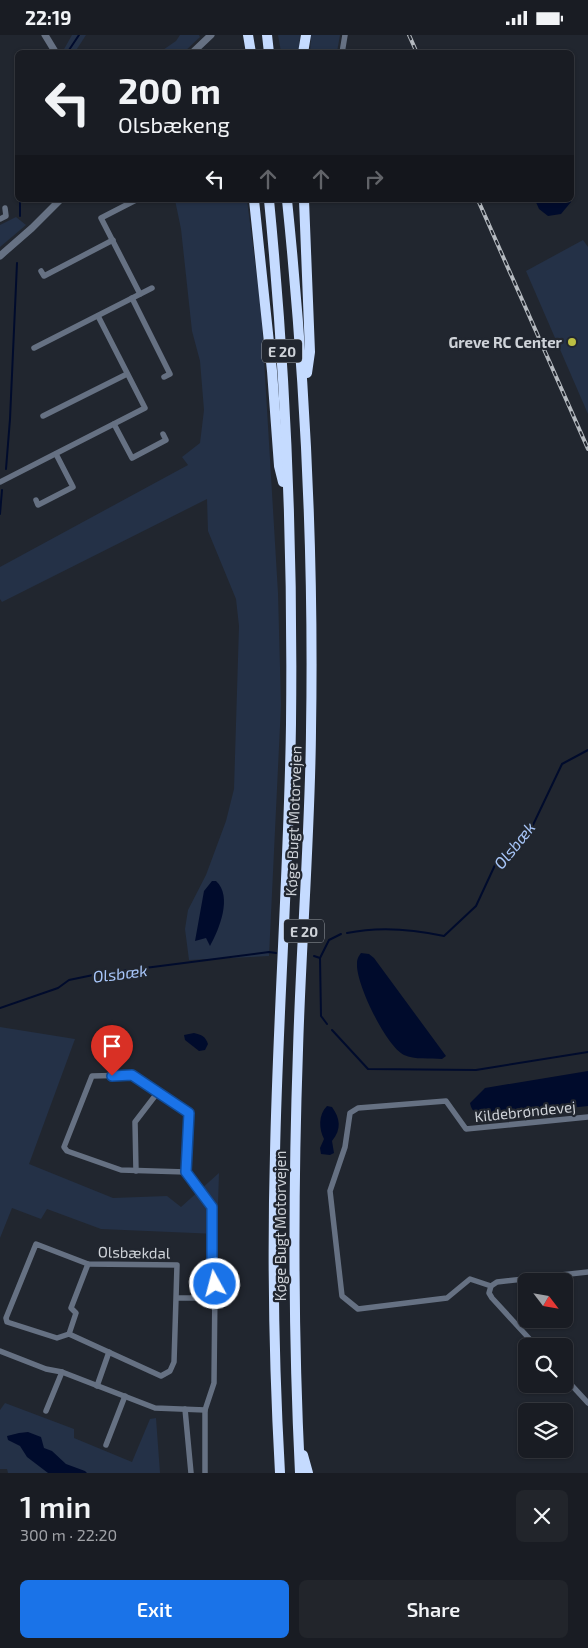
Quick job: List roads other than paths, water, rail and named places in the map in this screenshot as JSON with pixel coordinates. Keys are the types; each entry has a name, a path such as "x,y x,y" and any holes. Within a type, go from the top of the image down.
{"highway":[{"path":"248,35 250,50"},
{"path":"267,35 269,50"},
{"path":"304,50 306,35"},
{"path":"254,202 272,371 279,466 288,503"},
{"name":"Køge Bugt Motorvejen","path":"269,202 279,299 283,372 291,615 289,816 275,1154 275,1339 280,1473"},
{"name":"Køge Bugt Motorvejen","path":"287,202 304,389 309,502 310,816 294,1157 294,1342 300,1473"},
{"path":"304,202 310,352 304,389"},
{"path":"298,1437 308,1473"}],"street":[{"path":"45,35 54,50"},
{"path":"195,50 211,35"},
{"path":"342,50 345,35"},
{"path":"0,256 58,202"},
{"path":"132,202 101,218 140,294"},
{"path":"0,219 6,216 5,208"},
{"path":"41,271 44,276 113,240"},
{"path":"34,348 152,288"},
{"path":"132,298 170,374 164,377"},
{"path":"0,482 145,408 98,315"},
{"path":"43,416 127,374"},
{"path":"114,424 132,458 166,440 164,434"},
{"path":"36,500 38,505 73,487 56,454"},
{"path":"186,1172 121,1170 67,1151 64,1147 92,1076 132,1075 189,1113 186,1172 212,1207 212,1266 215,1284 214,1383 205,1410 205,1473"},
{"path":"136,1171 135,1122 158,1091"},
{"name":"Kildebrøndevej","path":"588,1117 466,1129 446,1101 358,1108 350,1113 345,1147 330,1191 342,1297 358,1309 447,1298 470,1279 491,1286 497,1282 588,1272"},
{"name":"Olsbækdal","path":"36,1244 88,1264 177,1265 176,1298 174,1362 168,1373 161,1376 69,1334 57,1338 7,1322 6,1318 36,1244"},
{"name":"Olsbækdal","path":"69,1334 76,1313 71,1308 88,1264"},
{"path":"491,1286 489,1293 492,1298 529,1338"},
{"path":"176,1298 214,1298"},
{"path":"0,1351 46,1369 62,1372 155,1408 205,1410"},
{"path":"97,1386 109,1353"},
{"path":"46,1411 62,1372"},
{"path":"573,1387 588,1403"},
{"path":"106,1445 125,1396"},
{"path":"185,1409 191,1473"}],"waterway":[{"path":"69,50 79,35"},
{"path":"20,202 20,216"},
{"path":"6,469 17,263"},
{"path":"0,514 2,490"},
{"name":"Olsbæk","path":"347,933 396,929 444,936 476,906 495,865 532,827 562,764 588,750"},
{"name":"Olsbæk","path":"314,956 320,958 329,940 341,934"},
{"name":"Olsbæk","path":"0,1008 58,988 69,980 98,974 269,952 276,953"},
{"path":"320,958 321,1016 327,1024"},
{"path":"332,1030 368,1069 476,1070 588,1052"}],"railway":[{"path":"409,35 416,50"},
{"path":"479,202 588,449"}],"place":[{"name":"Greve RC Center","path":"572,342"}]}
